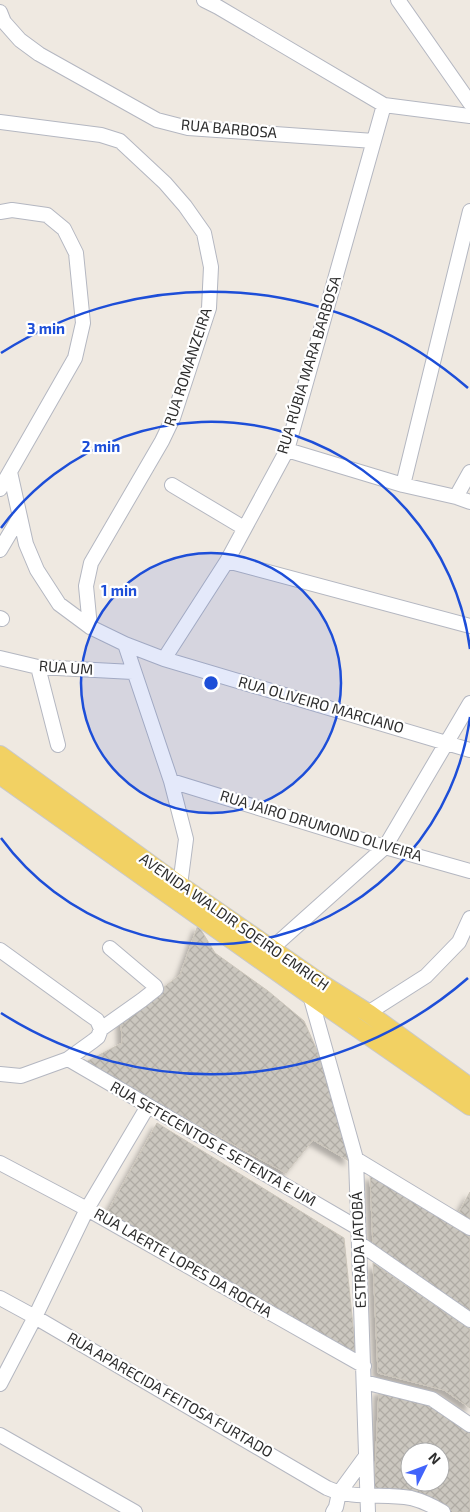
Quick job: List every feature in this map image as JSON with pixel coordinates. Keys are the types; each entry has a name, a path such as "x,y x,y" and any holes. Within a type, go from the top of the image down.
{"main road":[{"name":"AVENIDA WALDIR SOEIRO EMRICH","path":"0,755 310,995 470,1106"},
{"name":"AVENIDA WALDIR SOEIRO EMRICH","path":"0,775 179,893 271,949 368,1014 470,1087"}],"street":[{"path":"204,0 218,6 384,105 470,116"},
{"path":"398,0 470,103"},
{"name":"RUA BARBOSA","path":"0,12 4,22 20,40 39,54 157,120 188,128 374,141"},
{"name":"RUA RÚBIA MARA BARBOSA","path":"164,659 227,561 287,450 384,105"},
{"name":"RUA ROMANZEIRA","path":"0,122 112,137 120,141 165,183 185,206 204,233 211,267 209,308 173,418 162,441 91,563 86,586 90,627"},
{"path":"0,212 12,210 47,215 64,229 76,254 83,323 75,358 0,489"},
{"path":"403,486 470,211"},
{"path":"287,450 403,486 456,497 470,502"},
{"name":"RUA OLIVEIRO MARCIANO","path":"10,472 26,544 37,570 59,604 90,627 125,644 164,659 470,750"},
{"path":"456,497 470,472"},
{"path":"172,485 244,528"},
{"path":"0,550 19,518"},
{"path":"227,561 470,626"},
{"path":"125,644 171,781 186,839 179,893"},
{"name":"RUA UM","path":"0,658 38,667 134,672"},
{"path":"38,667 58,745"},
{"path":"271,949 386,847 470,703"},
{"name":"RUA JAIRO DRUMOND OLIVEIRA","path":"171,781 470,871"},
{"path":"368,1014 426,976 459,942 470,918"},
{"path":"0,1074 20,1076 68,1059 93,1041 101,1030 156,988 110,948"},
{"path":"0,950 97,1020 101,1030"},
{"name":"ESTRADA JATOBÁ","path":"310,995 356,1159 368,1512"},
{"name":"RUA SETECENTOS E SETENTA E UM","path":"68,1059 358,1228"},
{"path":"0,1384 36,1317 87,1209 148,1106"},
{"path":"356,1159 470,1228"},
{"name":"RUA LAERTE LOPES DA ROCHA","path":"0,1163 87,1209 364,1366"},
{"path":"359,1244 470,1320"},
{"name":"RUA APARECIDA FEITOSA FURTADO","path":"0,1298 36,1317 327,1488 339,1493 409,1498 422,1501 444,1512"},
{"path":"364,1382 432,1399 470,1424"},
{"path":"0,1435 135,1512"},
{"path":"333,1512 339,1493 366,1456"}],"building":[{"path":"198,925 215,953 268,991 304,1021 336,1093 349,1161 313,1140 286,1173 84,1063 122,1043 121,1020 180,975"},
{"path":"157,1123 344,1238 356,1355 107,1213"},
{"path":"370,1175 470,1232 470,1315 373,1248"},
{"path":"470,1192 470,1221 458,1214"},
{"path":"373,1263 470,1329 470,1408 444,1390 378,1373"},
{"path":"379,1390 431,1402 470,1430 470,1512 454,1512 434,1500 374,1491"}]}
